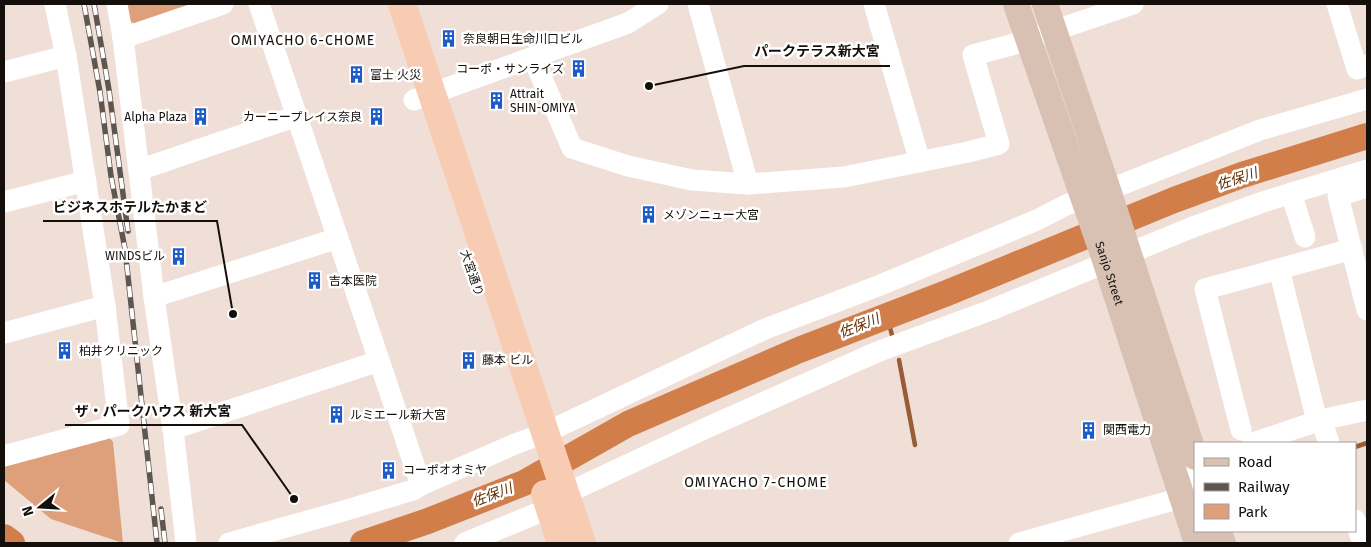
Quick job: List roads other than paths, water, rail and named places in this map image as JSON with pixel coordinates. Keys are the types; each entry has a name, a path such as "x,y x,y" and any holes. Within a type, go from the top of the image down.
{"highway":[{"name":"大宮通り","path":"382,4 423,97 537,440 556,498 561,543"},
{"name":"大宮通り","path":"402,4 423,97"},
{"name":"大宮通り","path":"556,498 582,543"}],"main road":[{"name":"Sanjo Street","path":"1016,4 1085,202 1116,256 1194,454"},
{"name":"Sanjo Street","path":"1045,4 1109,194 1116,256 1181,498 1197,543"}],"street":[{"path":"4,456 118,425 105,306 66,56 55,4"},
{"path":"117,4 140,170 154,297 173,430 186,543"},
{"path":"123,38 223,4"},
{"path":"259,4 421,485"},
{"path":"423,97 628,22 658,4"},
{"path":"698,4 748,184"},
{"path":"874,4 920,162"},
{"path":"533,58 572,148 628,166 692,180 748,184 844,178 999,144 973,55 1012,45 1133,4"},
{"path":"1337,4 1357,69 1367,65"},
{"path":"4,72 66,56"},
{"path":"229,543 412,490 537,440 765,329 878,286 1037,220 1066,205 1085,202 1109,194 1260,130 1367,99"},
{"path":"140,170 297,116"},
{"path":"465,543 556,498 877,352 991,310 1116,256 1193,227 1291,193 1367,170"},
{"path":"4,202 86,181"},
{"path":"1367,187 1338,196 1367,310"},
{"path":"1291,193 1305,237"},
{"path":"154,297 338,238"},
{"path":"1352,249 1205,289 1247,437 1367,410"},
{"path":"1279,269 1320,421 1329,442"},
{"path":"4,333 105,306"},
{"path":"173,430 379,362"},
{"path":"1019,543 1181,498 1194,468"},
{"path":"1356,523 1363,543"}],"waterway":[{"name":"佐保川","path":"363,543 428,521 524,483 628,424 799,350 947,293 1174,200 1242,175 1367,136"},
{"path":"887,316 893,339"},
{"path":"899,360 915,445"},
{"path":"1356,447 1367,443"},
{"name":"佐保川","path":"4,537 12,543"}],"railway":[{"path":"84,4 100,92 111,176 125,249 157,543"},
{"path":"94,4 109,90 128,231"},
{"path":"161,509 165,543"}],"place":[{"name":"奈良朝日生命川口ビル","path":"449,39"},
{"name":"コーポ・サンライズ","path":"578,69"},
{"name":"富士 火災","path":"356,75"},
{"name":"パークテラス新大宮","path":"649,86"},
{"name":"Attrait SHIN-OMIYA","path":"496,101"},
{"name":"Alpha Plaza","path":"201,117"},
{"name":"カーニープレイス奈良","path":"376,117"},
{"name":"メゾンニュー大宮","path":"649,215"},
{"name":"WINDSビル","path":"179,256"},
{"name":"吉本医院","path":"315,281"},
{"name":"ビジネスホテルたかまど","path":"233,314"},
{"name":"柏井クリニック","path":"65,351"},
{"name":"藤本 ビル","path":"468,360"},
{"name":"ルミエール新大宮","path":"336,415"},
{"name":"関西電力","path":"1089,430"},
{"name":"コーポオオミヤ","path":"389,470"},
{"name":"ザ・パークハウス 新大宮","path":"294,499"}],"district":[{"name":"OMIYACHO 6-CHOME","path":"303,40"},
{"name":"OMIYACHO 7-CHOME","path":"756,482"}]}
